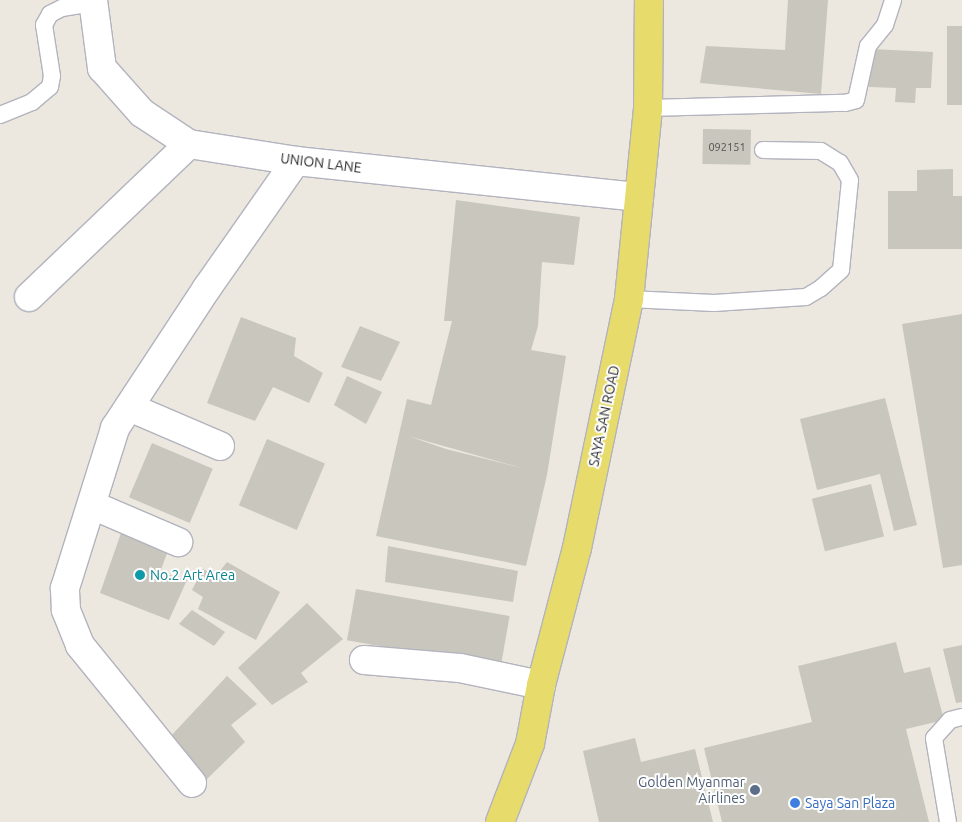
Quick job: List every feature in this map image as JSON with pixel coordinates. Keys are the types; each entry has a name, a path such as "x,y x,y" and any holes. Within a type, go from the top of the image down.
{"main road":[{"name":"SAYA SAN ROAD","path":"507,814 530,744 540,686 577,548 629,299 648,108 649,0"}],"street":[{"name":"UNION LANE","path":"93,1 102,68 142,114 189,144 296,161 639,197"},
{"path":"29,296 189,144"},
{"path":"192,783 80,645 66,610 65,588 115,428 296,161"},
{"path":"129,407 220,446"},
{"path":"92,505 178,542"},
{"path":"364,660 460,668 540,686"}],"lane":[{"path":"648,108 845,103 856,100 868,46 885,25 893,0"},
{"path":"0,115 32,102 50,87 52,76 44,25 50,14 62,8 93,1"},
{"path":"629,299 714,304 806,297 821,288 840,270 850,180 840,163 820,151 763,150"},
{"path":"952,816 934,738 950,720 962,717"}],"building":[{"path":"788,0 828,0 821,94 700,83 706,46 785,50"},
{"path":"947,26 962,26 962,105 947,105"},
{"path":"871,49 933,52 931,88 916,88 915,103 895,102 896,88 869,87"},
{"path":"703,129 751,130 750,165 702,164"},
{"path":"953,169 953,196 962,196 962,249 888,249 888,191 917,191 917,170"},
{"path":"456,200 580,217 574,265 542,262 538,326 531,350 566,356 547,475 526,566 376,536 407,399 431,405 452,321 444,321","holes":["408,436 522,468 446,449"]},
{"path":"962,314 962,565 943,568 902,324"},
{"path":"241,317 296,338 294,356 323,373 309,403 273,387 255,421 207,403"},
{"path":"360,326 400,342 381,381 341,367"},
{"path":"347,376 382,392 366,424 334,405"},
{"path":"885,398 917,525 894,531 880,474 817,490 800,419"},
{"path":"267,439 325,464 297,530 239,505"},
{"path":"152,443 213,469 190,523 129,497"},
{"path":"871,484 884,536 825,551 812,499"},
{"path":"121,533 168,551 160,572 187,580 169,620 100,593"},
{"path":"388,546 518,571 513,602 385,582"},
{"path":"227,562 280,592 256,640 198,609 203,597 192,590 203,569 216,576"},
{"path":"356,589 510,616 501,667 347,640"},
{"path":"307,603 343,639 301,673 308,682 272,705 238,668"},
{"path":"192,610 225,632 214,646 179,624"},
{"path":"896,642 904,673 930,667 944,720 906,729 929,822 722,822 704,748 812,722 798,666"},
{"path":"962,645 962,702 956,703 943,649"},
{"path":"227,676 257,704 231,725 245,742 205,781 169,738"},
{"path":"635,738 641,762 695,749 713,822 599,822 583,751"}],"place":[{"name":"No.2 Art Area","path":"140,575"},
{"name":"Golden Myanmar Airlines","path":"755,790"},
{"name":"Saya San Plaza","path":"795,803"}]}
